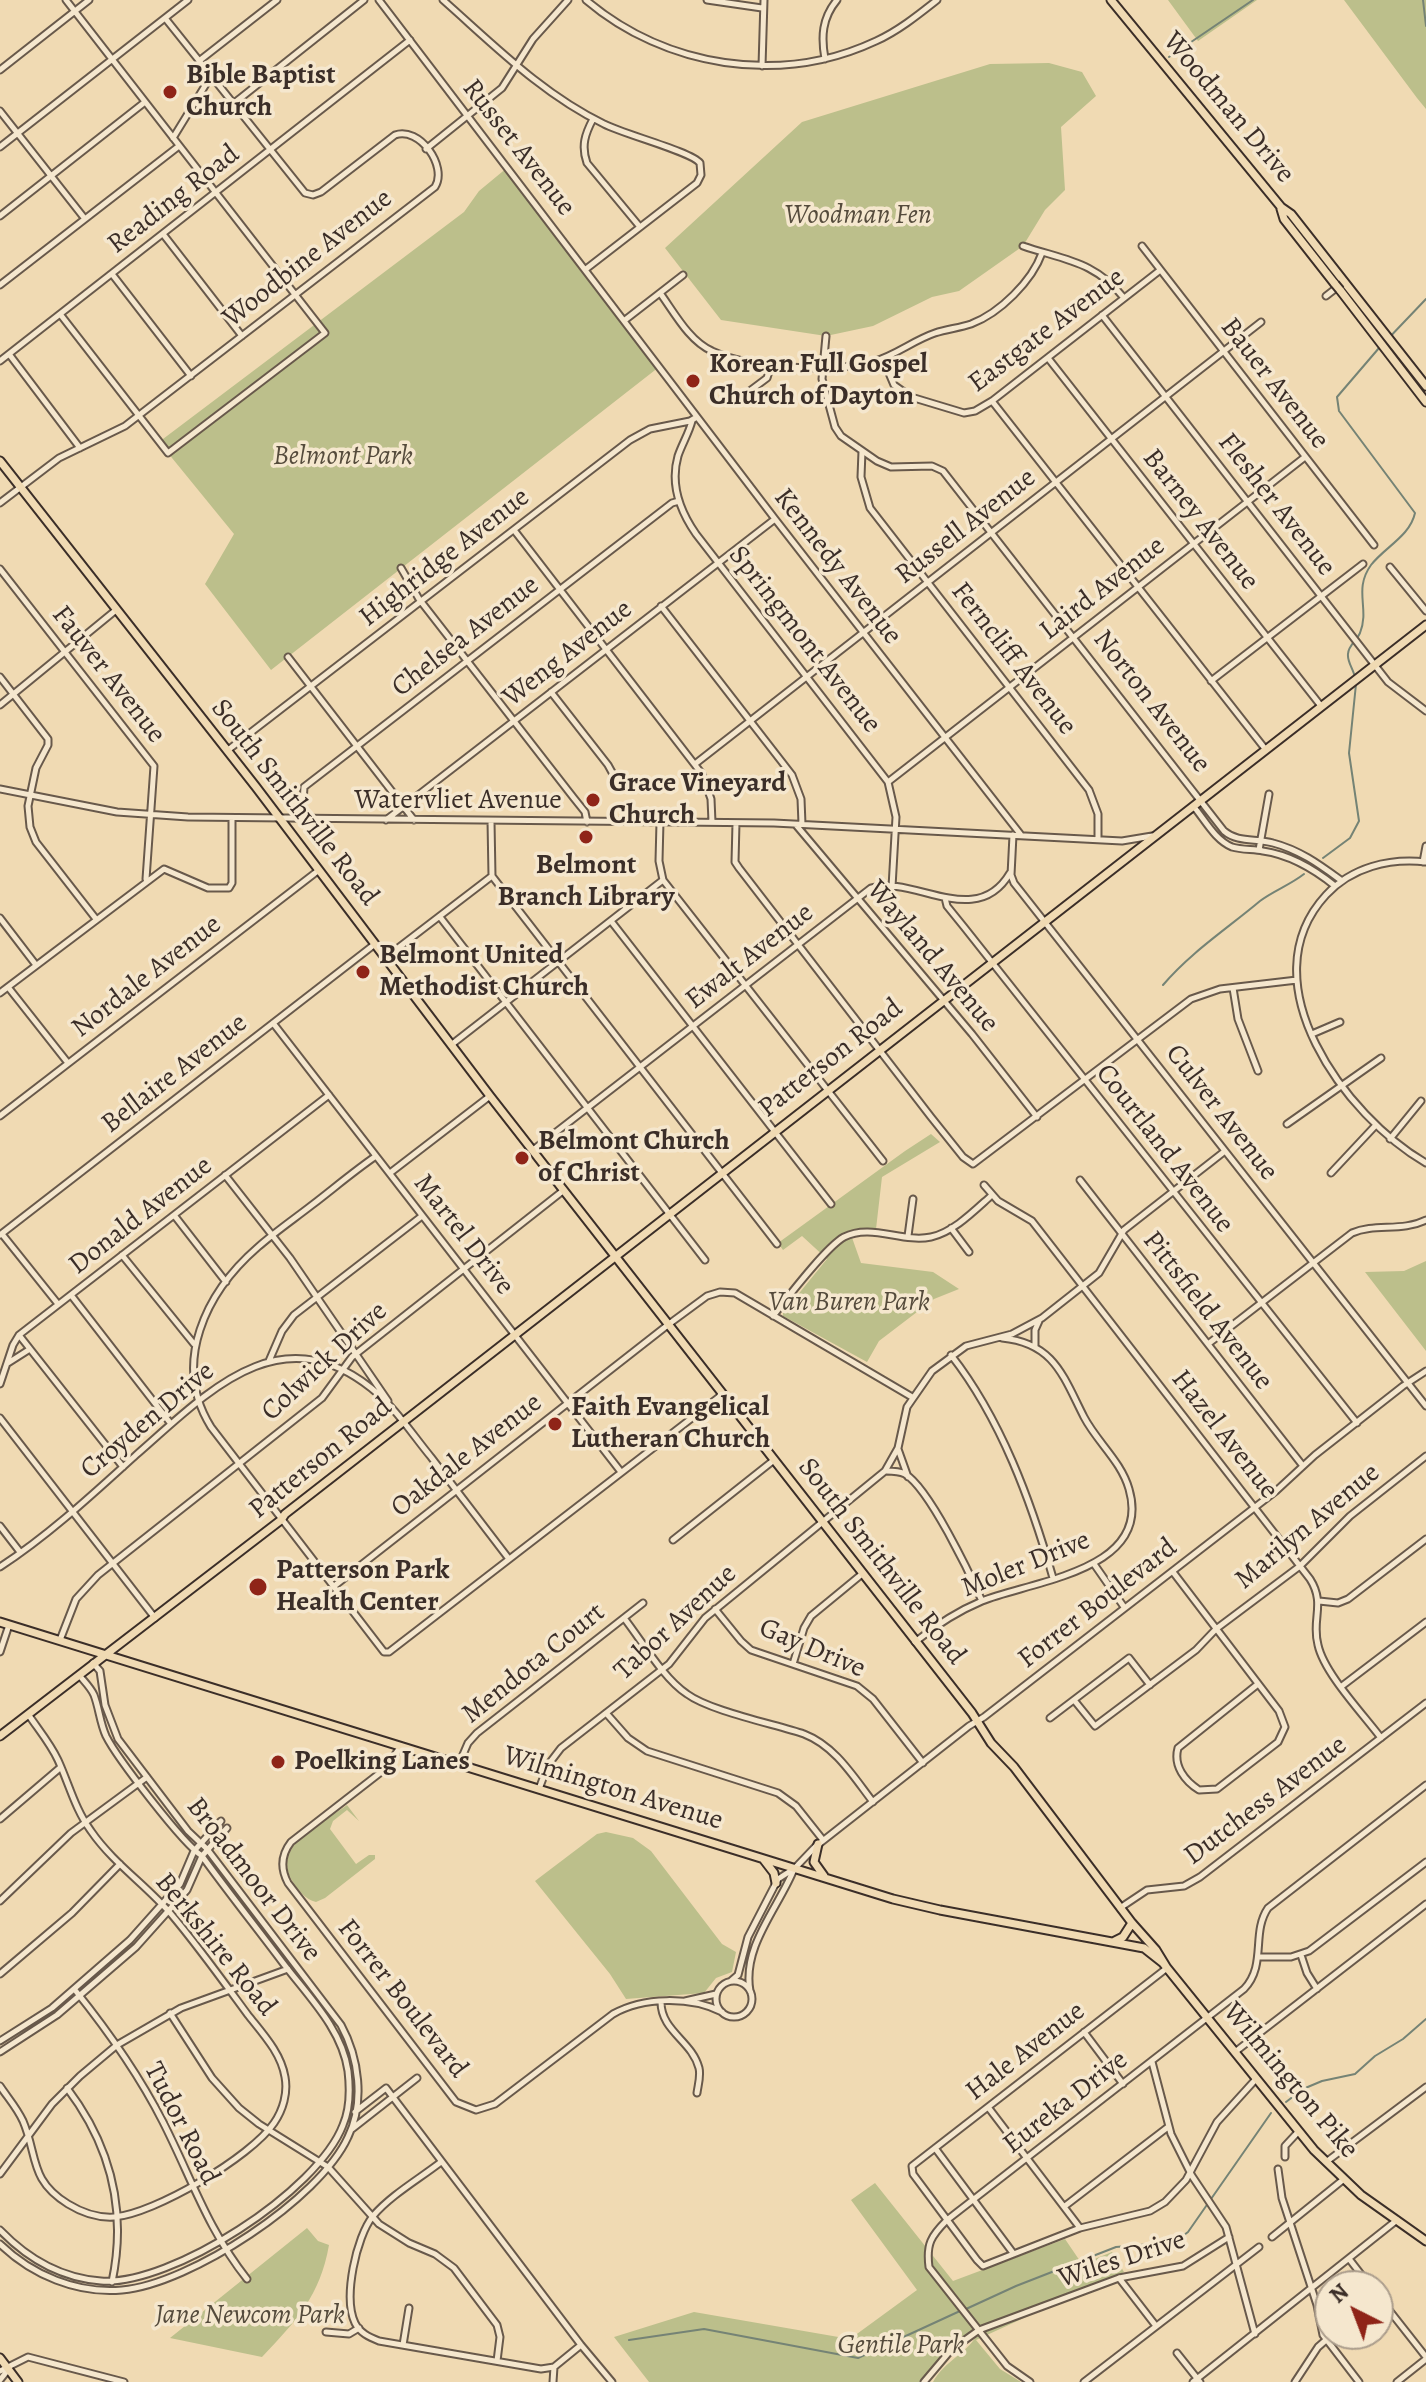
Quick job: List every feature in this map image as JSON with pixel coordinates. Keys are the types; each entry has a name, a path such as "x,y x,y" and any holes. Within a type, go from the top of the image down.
{"main road":[{"name":"Woodman Drive","path":"1111,0 1281,207 1284,219 1299,231 1386,344 1426,386"},
{"name":"Woodman Drive","path":"1340,285 1367,311 1426,402"},
{"name":"South Smithville Road","path":"0,461 281,819 490,1096 1167,1968"},
{"name":"Patterson Road","path":"0,1736 281,1520 401,1419 1426,625"},
{"name":"Wilmington Avenue","path":"4,1624 928,1908 1136,1946 1151,1952 1167,1968"},
{"path":"821,1842 814,1862 825,1878"},
{"path":"762,1859 772,1869 776,1883"},
{"path":"1114,1942 1123,1937 1132,1923"},
{"name":"Wilmington Pike","path":"1167,1968 1298,2132 1326,2162 1426,2241"},
{"path":"0,2358 4,2370 18,2382"}],"street":[{"path":"60,314 168,453 325,333 66,0"},
{"path":"0,70 89,0"},
{"path":"0,147 188,0"},
{"path":"199,61 277,0"},
{"path":"233,104 364,0"},
{"name":"Russet Avenue","path":"379,0 625,320"},
{"path":"443,0 557,97 627,135 698,160 702,171 697,183 586,269"},
{"path":"165,18 300,190 313,195 399,133 414,135 426,149 502,88 533,39 568,0"},
{"path":"586,0 624,27 676,51 717,62 762,66 825,59 856,50 886,36 937,0"},
{"path":"707,0 762,8"},
{"path":"762,66 764,0"},
{"path":"825,59 823,28 837,0"},
{"name":"Reading Road","path":"0,361 410,40"},
{"path":"173,138 211,76"},
{"path":"0,216 145,102"},
{"path":"0,111 85,219"},
{"path":"593,119 584,138 587,163 640,227"},
{"path":"0,285 179,145"},
{"name":"Woodbine Avenue","path":"0,503 59,458 112,434 139,416 435,187 439,169 426,149"},
{"path":"163,234 242,336"},
{"path":"1023,246 1093,268 1111,282 1124,298"},
{"name":"Bauer Avenue","path":"1142,246 1374,545"},
{"path":"660,293 705,347 720,354 771,365 822,369 883,359 930,335 973,323 1030,278 1042,253"},
{"name":"Eastgate Avenue","path":"883,359 894,385 911,397 964,413 975,411 1159,271"},
{"path":"112,274 191,376"},
{"path":"625,320 683,275"},
{"path":"1326,296 1340,285"},
{"name":"Flesher Avenue","path":"1102,315 1375,665 1396,689 1424,706"},
{"name":"Kennedy Avenue","path":"625,320 694,419 1021,836"},
{"name":"Russell Avenue","path":"695,764 1261,322"},
{"path":"826,336 823,387 835,427 841,436 862,451"},
{"path":"9,354 80,448"},
{"name":"Barney Avenue","path":"1048,358 1321,707"},
{"path":"735,402 767,378 771,365"},
{"path":"992,401 1266,750"},
{"name":"Springmont Avenue","path":"694,419 677,463 679,501 689,524 888,782 895,808 892,887"},
{"name":"Highridge Avenue","path":"227,751 639,434 694,419"},
{"name":"Norton Avenue","path":"862,451 891,467 932,466 943,471 1228,835 1261,840 1298,851 1342,881"},
{"name":"Ferncliff Avenue","path":"862,451 861,477 870,508 1089,790 1098,814 1098,840"},
{"name":"Laird Avenue","path":"888,782 1305,457"},
{"name":"Chelsea Avenue","path":"302,819 304,787 672,503 679,501"},
{"name":"Weng Avenue","path":"385,820 775,519"},
{"path":"514,530 695,764 708,789 712,822"},
{"path":"1211,681 1363,564"},
{"path":"1390,567 1426,611"},
{"path":"401,568 422,601 585,812 587,822"},
{"name":"Fauver Avenue","path":"0,569 154,766 153,815 146,879"},
{"path":"661,606 751,720 797,785 801,799 798,824"},
{"path":"0,705 116,610"},
{"path":"288,657 414,820"},
{"path":"0,677 48,741 36,768 31,795 28,821 36,842 96,919"},
{"path":"551,692 608,765 619,785"},
{"name":"Watervliet Avenue","path":"0,789 117,812 232,819 798,824 1130,841 1157,834"},
{"path":"1259,850 1269,794"},
{"path":"1194,807 1221,840 1235,848 1259,850 1298,861 1335,886"},
{"path":"149,863 208,888 229,888 232,883 232,819"},
{"path":"491,821 492,876 777,1244"},
{"path":"660,822 659,861 663,880 883,1161"},
{"path":"736,823 735,862 963,1157 973,1164 1191,999 1207,992 1297,980"},
{"name":"Wayland Avenue","path":"798,824 1037,1117"},
{"path":"892,887 945,898 985,897 1002,885 1011,872 1013,835"},
{"path":"1426,846 1425,862 1381,863 1335,886 1314,911 1303,933 1297,962 1297,980 1312,1034 1341,1086 1375,1126 1426,1163"},
{"path":"0,993 146,879 164,869"},
{"name":"Nordale Avenue","path":"0,1116 319,869"},
{"name":"Culver Avenue","path":"1011,872 1014,883 1044,922 1426,1406"},
{"path":"385,958 492,876"},
{"path":"451,1045 663,880"},
{"name":"Ewalt Avenue","path":"533,1150 871,888 892,887"},
{"name":"Courtland Avenue","path":"945,898 947,906 1357,1423"},
{"path":"440,917 705,1260"},
{"path":"0,918 36,965"},
{"path":"611,921 831,1204"},
{"name":"Bellaire Avenue","path":"1,1234 375,944"},
{"path":"8,987 68,1063"},
{"path":"1233,988 1238,1019 1258,1071"},
{"path":"1312,1034 1340,1022"},
{"name":"Martel Drive","path":"273,1023 621,1472"},
{"path":"1287,1124 1381,1058"},
{"name":"Donald Avenue","path":"0,1384 19,1335 329,1095"},
{"path":"390,1173 490,1096"},
{"path":"1390,1139 1421,1101"},
{"path":"1331,1173 1375,1126"},
{"name":"Tabor Avenue","path":"538,1790 556,1753 676,1658 701,1622 715,1609 885,1471 898,1448 902,1420 912,1397 932,1371 974,1342 1021,1331 1040,1320 1083,1287 1103,1267 1122,1233 1225,1151"},
{"path":"376,1156 272,1235 246,1258 226,1282 194,1344 193,1380 209,1425 382,1650 389,1652 723,1394"},
{"path":"225,1175 272,1235 401,1419 509,1559"},
{"name":"Pittsfield Avenue","path":"1080,1180 1303,1466"},
{"name":"Hazel Avenue","path":"984,1185 992,1195 1032,1221 1300,1566 1315,1588 1319,1601"},
{"name":"Colwick Drive","path":"60,1640 81,1593 113,1562 322,1398 355,1354 565,1189"},
{"path":"773,1316 830,1248 845,1237 863,1232 931,1237 951,1228 992,1195"},
{"path":"908,1236 913,1199"},
{"path":"174,1215 226,1282"},
{"path":"269,1362 287,1324 422,1216"},
{"path":"1208,1344 1358,1230 1401,1228 1426,1220"},
{"path":"951,1228 969,1252"},
{"path":"1,1234 58,1304"},
{"path":"122,1255 194,1344"},
{"name":"Oakdale Avenue","path":"333,1587 699,1300 720,1292 741,1294 792,1329 834,1349 912,1397"},
{"path":"71,1295 171,1424"},
{"path":"997,1337 1035,1347 1035,1330 1040,1320"},
{"path":"19,1335 123,1467"},
{"name":"Moler Drive","path":"915,1642 982,1601 1094,1564 1113,1549 1125,1532 1130,1517 1129,1489 1121,1469 1088,1424 1063,1372 1048,1355 1035,1347"},
{"path":"7,1364 30,1349"},
{"path":"951,1355 977,1391 1005,1449 1029,1506 1053,1579"},
{"name":"Croyden Drive","path":"0,1567 232,1376 269,1362 301,1359 343,1370"},
{"path":"343,1370 371,1388 401,1419"},
{"name":"Forrer Boulevard","path":"681,2002 716,1994 731,1981 741,1967 748,1937 776,1883 821,1842 1255,1508 1303,1466 1426,1371"},
{"path":"0,1418 155,1618"},
{"path":"898,1448 909,1477 952,1539 982,1601"},
{"name":"Marilyn Avenue","path":"1074,1700 1095,1726 1300,1566 1350,1516 1426,1456"},
{"path":"673,1540 774,1460"},
{"path":"885,1471 909,1477"},
{"path":"0,1526 20,1552"},
{"path":"1381,1738 1325,1664 1318,1648 1316,1629 1319,1601 1338,1603 1348,1599 1426,1539"},
{"path":"1094,1564 1124,1607"},
{"path":"1172,1572 1216,1629 1258,1684 1283,1717 1285,1727 1282,1737 1222,1786 1204,1792 1195,1788 1176,1761 1178,1748 1258,1684"},
{"path":"793,1664 811,1616 862,1574"},
{"name":"Mendota Court","path":"459,1764 468,1743 477,1733 643,1603"},
{"name":"Gay Drive","path":"715,1609 751,1650 841,1679 865,1691 923,1763"},
{"path":"624,1618 681,1690 699,1701 819,1741 838,1757 873,1802"},
{"path":"1342,1686 1426,1622"},
{"path":"0,1652 4,1624"},
{"path":"1050,1718 1129,1658 1150,1685"},
{"name":"Broadmoor Drive","path":"93,1663 100,1671 102,1693 112,1729 197,1847"},
{"name":"Broadmoor Drive","path":"79,1674 94,1696 110,1743 140,1783 205,1852 346,2034 357,2071 351,2129"},
{"name":"Dutchess Avenue","path":"1120,1908 1147,1890 1184,1886 1200,1877 1426,1703"},
{"path":"606,1713 628,1738 647,1751 778,1793 796,1806 821,1842"},
{"name":"Berkshire Road","path":"28,1714 50,1746 75,1805 101,1845 169,1912 277,2054 284,2073 286,2090 282,2106 268,2130 241,2153 191,2186 142,2211 118,2216"},
{"name":"Forrer Boulevard","path":"401,1746 385,1769 291,1842 282,1862 284,1876 452,2098 466,2107 481,2109 495,2104 622,2009 643,2002 681,2002 712,2007 722,2012"},
{"path":"0,1819 61,1767"},
{"path":"0,1901 85,1822 147,1777"},
{"path":"1426,1785 1273,1902 1261,1920 1259,1957 1301,1955 1426,1862"},
{"path":"0,2041 75,1990 112,1957 180,1884 197,1847 221,1821"},
{"path":"0,2052 81,1997 128,1955 187,1890 205,1852 227,1828"},
{"name":"Broadmoor Drive","path":"0,2230 27,2254 75,2276 113,2280 163,2269 220,2241 279,2199 321,2161 343,2127 347,2112 348,2072 338,2037 205,1852"},
{"path":"0,1974 57,1927 120,1864"},
{"name":"Forrer Boulevard","path":"750,1991 748,1981 760,1937 795,1868"},
{"path":"1235,2052 1426,1904"},
{"path":"1301,1955 1317,1989"},
{"name":"Eureka Drive","path":"947,2220 1249,1984 1259,1957"},
{"path":"0,2174 67,2088 117,2045 170,2013 294,1964"},
{"name":"Hale Avenue","path":"947,2220 911,2168 1167,1968"},
{"path":"716,1994 722,2012 731,2016 745,2012 751,2002 750,1991 743,1983 731,1981"},
{"name":"Tudor Road","path":"75,1990 117,2045 157,2110 220,2241 247,2279"},
{"path":"661,2002 665,2022 699,2067 697,2093"},
{"path":"170,2013 220,2089 248,2116 321,2161 372,2218 398,2237 435,2254 454,2268 497,2325 500,2337 497,2361"},
{"path":"1084,2032 1123,2084"},
{"path":"1152,2062 1168,2127 1190,2172 1214,2206 1229,2237 1255,2334"},
{"path":"0,2244 21,2262 68,2285 130,2289 166,2279 225,2249 286,2207 328,2167 351,2129 417,2078"},
{"path":"1030,2382 1007,2366 929,2267 927,2249 931,2236 947,2220 983,2266 1080,2228 1158,2207 1172,2197 1190,2172 1217,2122 1256,2079"},
{"path":"0,2086 16,2107 38,2173 60,2199 90,2214 118,2216"},
{"path":"1326,2162 1426,2087"},
{"path":"67,2088 89,2119 104,2150 115,2190 118,2216 110,2290"},
{"path":"347,2112 355,2112 386,2088 612,2382"},
{"path":"988,2107 1080,2228"},
{"path":"1065,2206 1168,2127"},
{"path":"1285,2157 1285,2146 1298,2132"},
{"path":"935,2148 1014,2253"},
{"path":"441,2162 372,2218 358,2244 352,2311 359,2328 372,2339 541,2369 554,2367 581,2345"},
{"path":"1278,2169 1282,2198 1314,2297"},
{"path":"1272,2237 1344,2179"},
{"path":"1177,2353 1197,2381 1397,2220"},
{"name":"Wiles Drive","path":"924,2382 951,2350 979,2330 1119,2278 1183,2266 1229,2237"},
{"path":"1084,2382 1259,2247"},
{"path":"1350,2260 1358,2270"},
{"path":"1119,2278 1156,2326"},
{"path":"403,2345 409,2308"},
{"path":"1394,2317 1426,2358 1397,2382"},
{"path":"326,2332 349,2334 359,2328"},
{"path":"1295,2382 1316,2350"},
{"path":"1334,2350 1359,2382"},
{"path":"0,2380 4,2370 23,2358 34,2358 104,2380 124,2382"},
{"path":"553,2382 554,2367"}],"green space":[{"path":"1168,0 1257,0 1198,41"},
{"path":"1344,0 1426,0 1426,109 1417,98"},
{"name":"Woodman Fen","path":"1049,63 1082,72 1096,96 1061,127 1065,190 1045,210 1023,246 959,291 932,297 873,326 826,336 721,320 665,248 802,122 990,64"},
{"name":"Belmont Park","path":"508,167 659,367 271,670 205,584 234,534 159,442 464,212 479,191"},
{"name":"Van Buren Park","path":"931,1134 940,1142 882,1177 876,1229 850,1232 861,1263 933,1272 959,1289 934,1299 879,1341 867,1362 783,1316 827,1259 802,1236 783,1250 778,1243"},
{"path":"1426,1261 1426,1351 1365,1272 1404,1271"},
{"path":"347,1805 359,1821 347,1810 333,1821 330,1829 356,1864 369,1855 375,1855 375,1859 316,1902 305,1897 293,1882 288,1857 302,1836"},
{"path":"606,1832 633,1838 651,1851 722,1944 736,1952 732,1972 716,1978 704,1993 626,1999 610,1974 535,1881 597,1834"},
{"name":"Gentile Park","path":"875,2183 953,2281 1065,2239 1082,2264 1112,2252 1124,2272 976,2340 1000,2369 1021,2382 933,2382 970,2345 979,2331 976,2330 949,2349 921,2382 649,2382 614,2337 694,2312 850,2339 917,2290 851,2200"},
{"name":"Jane Newcom Park","path":"307,2228 318,2241 329,2245 320,2279 296,2319 262,2357 170,2338"}],"waterway":[{"path":"1169,57 1253,0"},
{"path":"1423,0 1426,26"},
{"path":"1384,343 1426,299"},
{"path":"1355,678 1348,654 1363,624 1362,591 1366,574 1408,528 1415,513 1339,411 1337,397 1379,348"},
{"path":"1323,858 1350,838 1359,821 1349,753 1356,684"},
{"path":"1163,985 1198,951 1260,901 1304,874"},
{"path":"1286,2102 1303,2089 1322,2081 1355,2074 1426,2019"},
{"path":"966,2309 1116,2247 1175,2242 1188,2232 1271,2113"},
{"path":"629,2340 704,2329 858,2358 960,2311"}],"place":[{"name":"Bible Baptist Church","path":"170,92"},
{"name":"Korean Full Gospel Church of Dayton","path":"693,381"},
{"name":"Grace Vineyard Church","path":"593,800"},
{"name":"Belmont Branch Library","path":"586,837"},
{"name":"Belmont United Methodist Church","path":"363,972"},
{"name":"Belmont Church of Christ","path":"522,1158"},
{"name":"Faith Evangelical Lutheran Church","path":"555,1424"},
{"name":"Patterson Park Health Center","path":"258,1587"},
{"name":"Poelking Lanes","path":"278,1762"}]}
